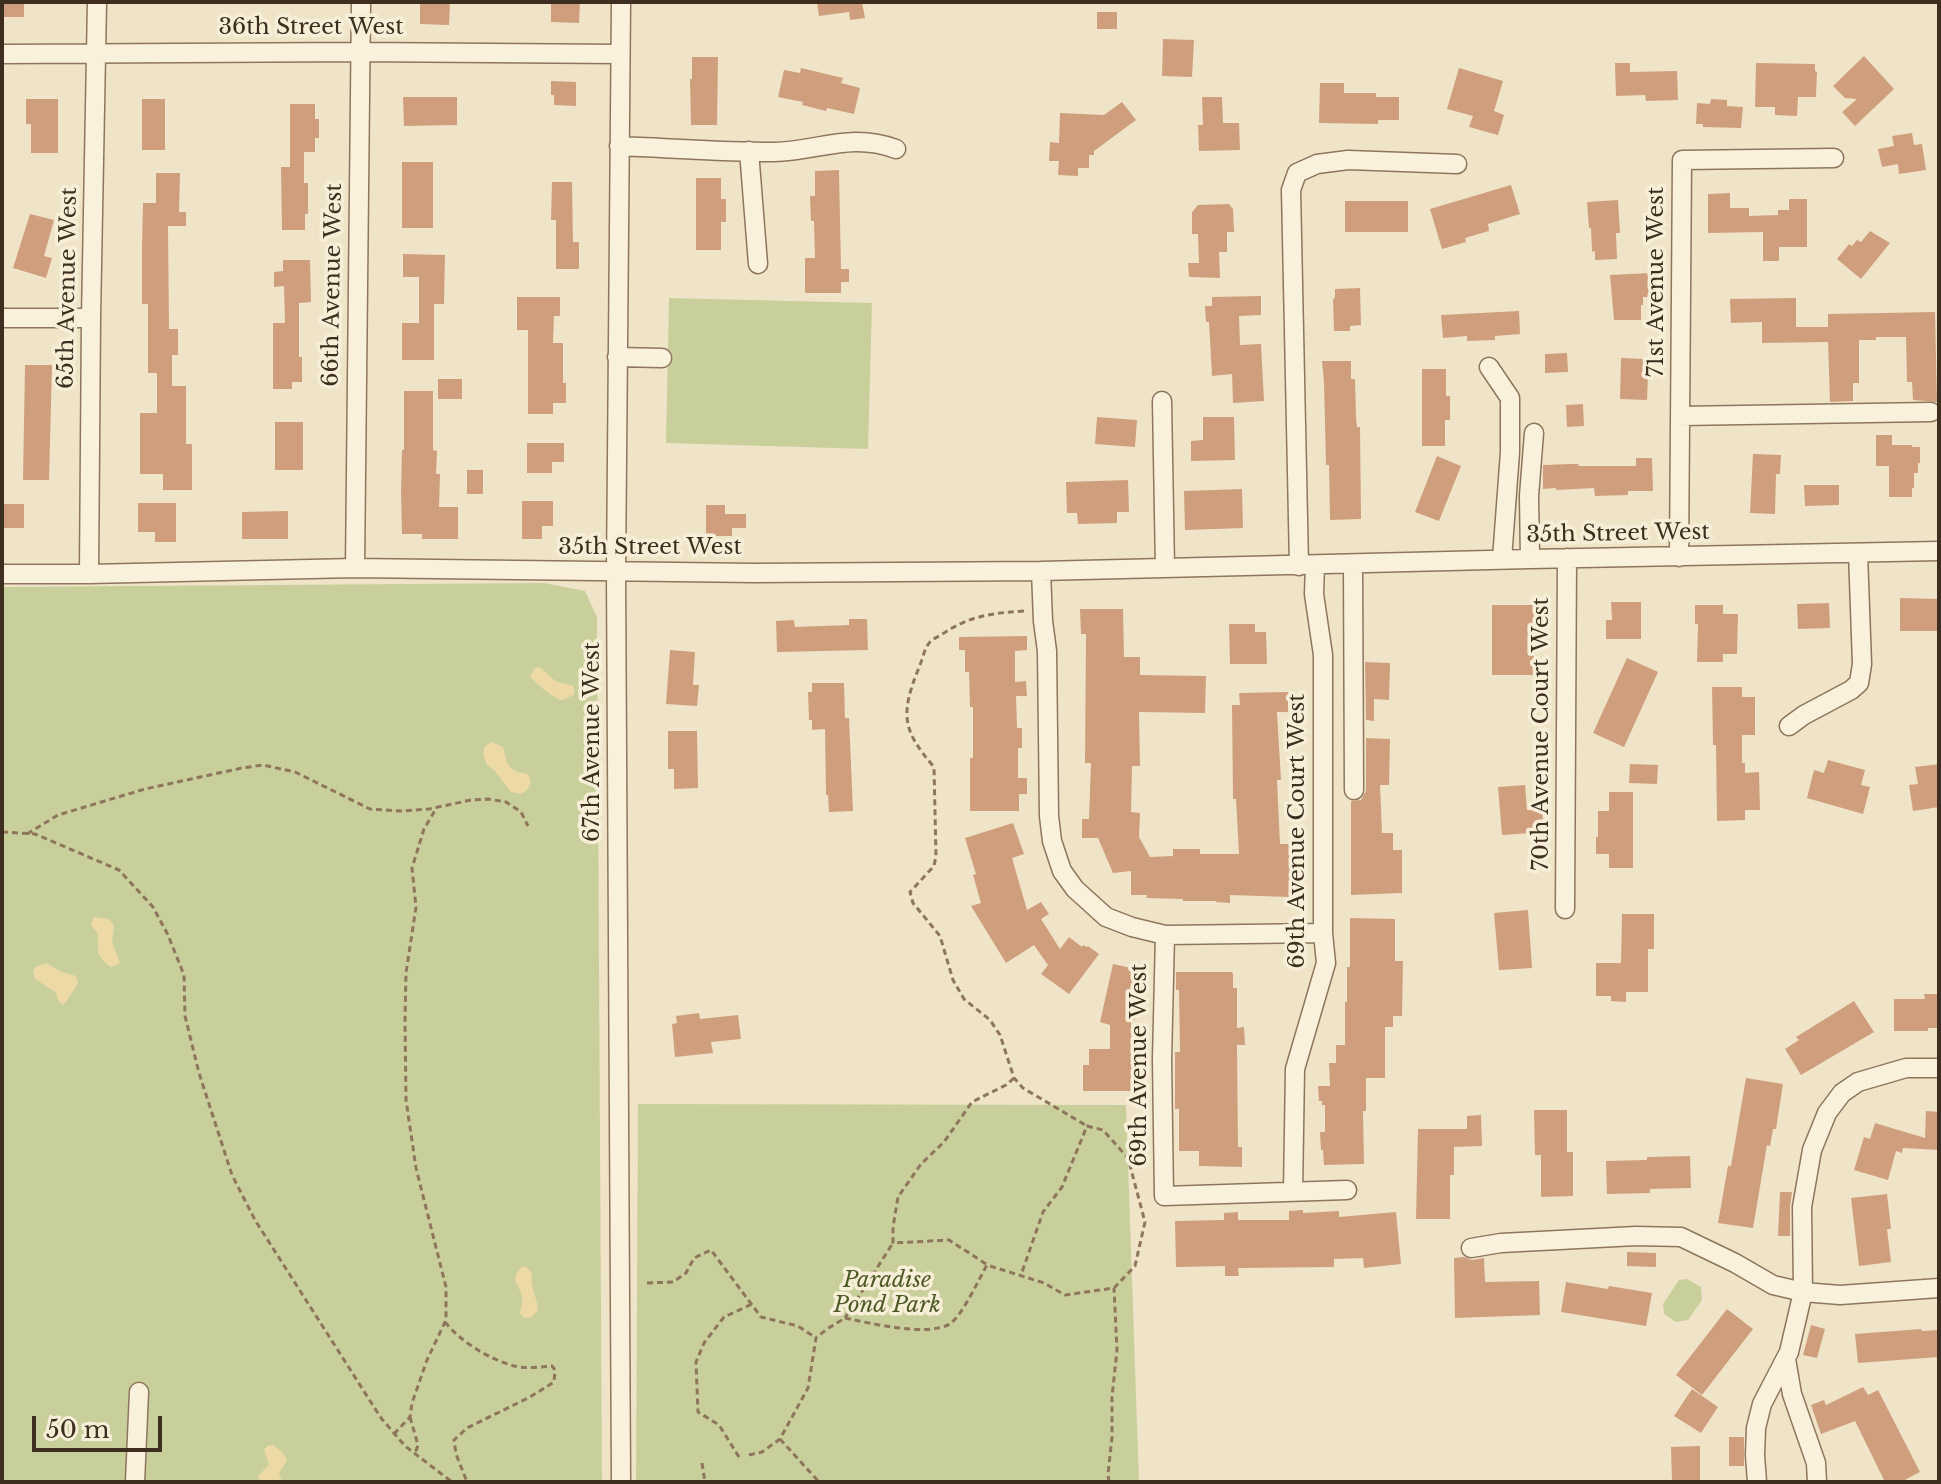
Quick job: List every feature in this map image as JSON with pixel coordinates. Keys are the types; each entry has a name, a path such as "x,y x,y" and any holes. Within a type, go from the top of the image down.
{"street":[{"name":"65th Avenue West","path":"89,574 97,2"},
{"name":"66th Avenue West","path":"355,568 361,2"},
{"name":"67th Avenue West","path":"621,2 616,572 621,1482"},
{"name":"36th Street West","path":"2,54 620,54"},
{"path":"619,146 776,152 852,141 873,142 896,149"},
{"path":"749,151 758,264"},
{"name":"71st Avenue West","path":"1679,557 1682,160 1834,158"},
{"path":"1307,565 1291,190 1297,173 1317,164 1348,160 1457,164"},
{"path":"2,318 91,318"},
{"path":"617,357 662,358"},
{"path":"1489,367 1510,398 1510,452 1502,559"},
{"path":"1162,401 1165,568"},
{"path":"1680,416 1931,412"},
{"path":"1530,559 1529,496 1534,433"},
{"name":"35th Street West","path":"2,574 355,568 616,572 1041,571 1939,551"},
{"path":"1789,726 1859,683 1862,664 1858,553"},
{"name":"70th Avenue Court West","path":"1565,909 1567,558"},
{"path":"1353,564 1354,790"},
{"name":"69th Avenue Court West","path":"1293,1191 1295,1069 1326,963 1323,933 1323,655 1307,565"},
{"path":"1041,571 1047,651 1049,816 1052,841 1062,871 1075,889 1106,917 1165,935 1323,933"},
{"name":"69th Avenue West","path":"1165,935 1162,1060 1164,1196 1293,1191"},
{"path":"1757,1482 1756,1428 1762,1404 1789,1352 1803,1292 1802,1207 1812,1150 1827,1113 1842,1093 1858,1082 1906,1068 1939,1068"},
{"path":"1293,1191 1347,1190"},
{"path":"1471,1248 1501,1243 1636,1236 1681,1237 1773,1285 1803,1292 1840,1295 1939,1288"},
{"path":"1786,1359 1792,1394 1816,1463 1817,1482"},
{"path":"135,1482 139,1392"}],"path":[{"path":"893,1243 949,1240 987,1265 1044,1283 1065,1295 1114,1288 1135,1266 1145,1222 1128,1158 1103,1130 1087,1126 1023,1088 1014,1078 1000,1035 990,1020 964,999 953,980 940,936 913,903 910,892 934,866 936,856 934,767 917,747 906,713 910,691 930,642 958,623 978,617 1042,610"},
{"path":"27,834 58,815 145,789 263,765 295,772 370,809 401,811 488,799 506,802 521,812 528,826"},
{"path":"415,1454 418,1445 410,1417 412,1403 445,1322 446,1287 416,1168 406,1100 406,973 416,907 412,868 424,829 437,807"},
{"path":"2,832 35,834 119,870 153,907 184,975 185,1016 199,1073 232,1175 255,1220 381,1418 415,1454 452,1482"},
{"path":"749,1455 762,1452 780,1439 808,1388 816,1338 845,1318 893,1243 898,1197 921,1164 944,1142 972,1102 1014,1078"},
{"path":"1021,1275 1043,1212 1062,1187 1087,1126"},
{"path":"647,1283 673,1282 686,1273 694,1258 711,1250 761,1317 798,1326 816,1338"},
{"path":"845,1318 894,1328 936,1329 951,1323 987,1265"},
{"path":"1109,1482 1117,1350 1114,1288"},
{"path":"739,1457 719,1425 698,1412 696,1362 704,1343 724,1317 752,1304"},
{"path":"445,1322 454,1334 491,1357 517,1367 552,1366 555,1370 554,1382 467,1428 454,1440 467,1482"},
{"path":"394,1434 410,1417"},
{"path":"780,1439 819,1482"},
{"path":"702,1463 705,1482"}],"green space":[{"path":"669,298 872,303 868,449 666,443"},
{"path":"544,583 585,591 597,617 602,1482 2,1482 2,587"},
{"name":"Paradise Pond Park","path":"638,1104 1126,1105 1139,1482 636,1482"},
{"path":"1687,1279 1701,1287 1702,1300 1688,1320 1676,1322 1664,1314 1663,1304 1679,1280"}],"sand":[{"path":"536,667 555,681 573,686 574,695 562,700 550,694 530,676"},
{"path":"492,742 503,747 512,768 528,774 530,786 521,794 511,792 487,765 483,754 485,746"},
{"path":"94,917 109,919 114,926 112,942 120,963 111,967 100,957 98,934 91,925"},
{"path":"46,963 76,976 78,983 63,1005 55,992 35,979 35,967"},
{"path":"525,1266 532,1273 538,1310 532,1317 525,1318 520,1314 522,1298 515,1278 520,1268"},
{"path":"272,1445 287,1461 279,1473 282,1482 262,1482 257,1477 269,1465 264,1450"}],"building":[{"path":"2,2 24,2 24,17 2,17"},
{"path":"420,2 450,2 449,25 420,24"},
{"path":"551,2 580,2 579,23 551,22"},
{"path":"817,2 862,2 865,18 850,20 849,12 819,16"},
{"path":"1097,12 1117,12 1117,29 1097,29"},
{"path":"1163,39 1194,40 1192,77 1162,76"},
{"path":"1864,56 1894,89 1855,126 1842,112 1857,99 1845,98 1833,86"},
{"path":"692,57 718,57 717,125 691,125"},
{"path":"1615,63 1630,63 1630,72 1677,71 1678,100 1646,101 1645,95 1616,96"},
{"path":"1756,63 1815,64 1816,97 1798,97 1797,116 1775,115 1775,107 1755,107"},
{"path":"801,68 843,78 841,83 860,88 854,114 827,108 826,111 778,97 784,70 800,73"},
{"path":"1459,68 1503,81 1494,111 1504,115 1498,135 1469,127 1473,116 1447,109"},
{"path":"551,81 576,82 576,106 554,105"},
{"path":"1320,83 1344,83 1344,93 1399,97 1399,120 1378,120 1378,124 1319,123"},
{"path":"403,97 457,97 457,125 404,126"},
{"path":"1202,97 1222,97 1223,123 1239,123 1240,150 1199,151 1198,125 1203,125"},
{"path":"26,99 58,99 58,153 31,153 31,124 26,124"},
{"path":"142,99 165,99 165,150 142,150"},
{"path":"1711,99 1727,100 1727,106 1743,107 1741,128 1696,124 1697,103 1710,104"},
{"path":"1122,102 1136,120 1094,151 1094,155 1089,155 1089,168 1078,168 1078,176 1058,175 1059,161 1049,161 1050,142 1059,143 1060,113 1104,115"},
{"path":"290,104 315,104 315,119 319,119 315,152 304,152 304,183 308,183 305,230 282,230 281,167 290,167"},
{"path":"1912,133 1914,145 1922,144 1926,170 1899,174 1898,164 1882,167 1878,149 1894,146 1892,136"},
{"path":"402,162 433,162 433,228 402,228"},
{"path":"839,170 841,269 849,269 849,282 841,282 841,293 805,293 805,258 815,258 810,196 815,196 815,171"},
{"path":"156,173 180,173 179,212 186,212 186,226 168,226 169,329 178,329 178,355 172,355 172,386 186,386 186,444 192,444 192,490 163,490 163,474 140,474 140,413 157,413 157,373 148,373 148,304 142,304 143,203 156,203"},
{"path":"696,178 721,178 721,199 726,199 726,222 721,222 721,250 696,250"},
{"path":"552,182 572,182 573,242 579,242 579,269 556,269 556,220 551,220"},
{"path":"1511,185 1520,214 1488,224 1489,231 1442,249 1430,209"},
{"path":"1730,193 1730,208 1749,208 1749,216 1778,215 1778,210 1789,210 1789,199 1807,199 1807,247 1779,247 1779,261 1763,261 1763,232 1708,233 1708,194"},
{"path":"1618,200 1620,233 1616,233 1617,259 1595,260 1587,202"},
{"path":"1345,201 1408,201 1408,232 1345,232"},
{"path":"1229,204 1233,209 1234,232 1227,232 1227,252 1219,252 1220,278 1189,277 1188,263 1199,263 1198,234 1192,234 1192,212 1198,205"},
{"path":"30,214 54,220 44,256 52,258 46,278 13,268"},
{"path":"1870,231 1890,243 1861,279 1837,259 1849,244 1852,246 1857,240 1861,242"},
{"path":"403,254 445,255 444,304 434,304 434,360 402,360 402,323 419,323 419,277 403,277"},
{"path":"283,260 310,260 311,302 299,303 302,382 292,382 292,389 273,389 273,323 285,323 284,286 274,287 274,272 283,271"},
{"path":"1651,273 1652,297 1643,297 1641,320 1614,320 1610,275"},
{"path":"1360,288 1361,325 1350,326 1350,331 1334,331 1335,289"},
{"path":"1261,296 1261,315 1239,316 1240,345 1261,344 1264,401 1233,403 1232,374 1212,376 1205,306 1212,306 1212,297"},
{"path":"517,297 560,297 560,316 554,316 553,343 563,343 566,403 553,403 553,414 528,414 528,330 517,330"},
{"path":"1796,298 1796,327 1828,327 1828,314 1935,312 1937,402 1913,400 1912,382 1907,382 1906,337 1859,340 1859,383 1853,383 1853,401 1830,402 1828,342 1762,343 1762,322 1731,323 1730,299"},
{"path":"1519,311 1520,334 1495,336 1495,340 1467,341 1467,336 1443,338 1441,315"},
{"path":"1567,353 1568,372 1545,373 1545,354"},
{"path":"1621,358 1645,359 1647,400 1620,399"},
{"path":"1322,361 1351,361 1357,427 1360,427 1361,519 1330,520"},
{"path":"25,365 52,365 49,480 23,480"},
{"path":"1422,369 1446,369 1450,420 1445,420 1445,446 1422,446"},
{"path":"438,379 462,379 462,399 438,399"},
{"path":"404,391 433,391 433,450 437,451 436,474 440,474 439,507 458,507 458,539 422,539 422,534 402,534"},
{"path":"1583,404 1584,426 1567,427 1566,405"},
{"path":"1097,417 1137,420 1135,447 1095,444"},
{"path":"1203,417 1234,417 1235,460 1191,461 1191,441 1203,440"},
{"path":"275,422 303,422 303,470 275,470"},
{"path":"1876,435 1892,435 1892,445 1920,447 1920,463 1918,473 1914,473 1912,497 1889,497 1889,466 1876,466"},
{"path":"527,443 564,443 564,462 552,462 552,473 527,473"},
{"path":"1753,454 1781,455 1780,474 1776,474 1775,514 1750,513"},
{"path":"1437,456 1461,466 1439,521 1415,512"},
{"path":"1636,458 1652,458 1653,491 1595,496 1594,488 1543,489 1543,465 1636,466"},
{"path":"467,470 483,470 483,494 467,494"},
{"path":"1128,480 1129,512 1117,512 1117,523 1078,524 1077,513 1067,513 1066,482"},
{"path":"1804,485 1839,485 1839,505 1805,506"},
{"path":"1242,489 1243,528 1185,530 1184,491"},
{"path":"522,501 553,501 553,526 542,526 542,539 522,539"},
{"path":"138,503 176,503 176,542 155,542 155,532 138,532"},
{"path":"2,504 24,504 24,528 2,528"},
{"path":"706,505 725,505 725,514 746,514 746,528 732,528 732,536 706,536"},
{"path":"288,511 288,539 242,539 242,512"},
{"path":"1900,598 1939,599 1939,631 1900,631"},
{"path":"1611,602 1641,602 1641,639 1606,639 1606,620 1612,620"},
{"path":"1829,603 1830,628 1798,629 1797,604"},
{"path":"1492,605 1534,605 1537,675 1492,675"},
{"path":"1695,605 1723,605 1723,614 1738,614 1737,654 1723,654 1723,662 1697,662"},
{"path":"1080,609 1123,609 1124,657 1140,657 1140,675 1206,676 1205,713 1139,712 1140,766 1132,766 1131,812 1140,813 1139,837 1150,857 1173,856 1173,849 1200,849 1200,854 1239,854 1236,799 1233,799 1232,705 1240,705 1239,693 1288,692 1288,712 1277,712 1281,780 1277,780 1280,844 1290,844 1290,897 1230,895 1230,903 1131,895 1131,871 1113,873 1098,838 1082,838 1082,819 1089,819 1091,763 1085,763 1086,634 1081,634"},
{"path":"849,619 867,619 868,650 777,652 776,621 794,620 795,627 849,625"},
{"path":"1229,624 1255,624 1255,632 1266,632 1267,664 1230,664"},
{"path":"1027,636 1027,650 1015,651 1015,682 1026,681 1027,696 1016,696 1017,728 1022,728 1018,778 1027,778 1027,794 1019,794 1019,811 970,811 973,707 970,707 969,672 965,672 965,650 959,650 959,637"},
{"path":"670,650 695,652 693,685 699,685 697,706 666,704"},
{"path":"1627,658 1658,672 1624,747 1593,733"},
{"path":"1365,662 1390,663 1389,700 1374,699 1374,721 1366,720"},
{"path":"812,683 844,683 845,718 849,718 853,811 829,812 825,729 812,730 812,720 809,720 808,692 812,692"},
{"path":"1712,687 1742,687 1742,697 1755,697 1755,735 1742,735 1742,763 1745,763 1745,773 1759,772 1760,810 1745,810 1745,820 1717,821"},
{"path":"668,731 697,731 698,788 674,789 674,769 668,769"},
{"path":"1366,738 1390,739 1389,785 1380,785 1382,833 1393,833 1393,850 1402,850 1402,893 1351,895 1351,801 1361,800 1366,791"},
{"path":"1828,760 1865,770 1861,785 1870,787 1863,814 1807,798 1814,770 1824,773"},
{"path":"1630,764 1658,765 1657,784 1629,783"},
{"path":"1939,764 1939,807 1913,811 1909,785 1918,784 1915,767"},
{"path":"1525,785 1527,810 1542,809 1544,832 1502,835 1498,787"},
{"path":"1609,792 1633,792 1633,868 1609,868 1609,854 1596,854 1598,811 1609,811"},
{"path":"1013,823 1024,854 1012,858 1027,910 1041,902 1049,914 1041,919 1060,949 1069,937 1099,954 1069,994 1041,974 1048,965 1034,945 1006,963 971,906 981,903 965,838"},
{"path":"1528,910 1532,968 1499,970 1494,913"},
{"path":"1622,914 1654,914 1654,949 1648,949 1648,992 1626,992 1626,1002 1611,1001 1611,996 1596,996 1596,963 1621,963"},
{"path":"1350,918 1395,919 1395,961 1403,961 1402,1016 1393,1016 1393,1027 1385,1027 1385,1078 1366,1078 1364,1164 1324,1165 1320,1132 1325,1132 1325,1105 1319,1101 1318,1086 1330,1086 1329,1063 1336,1063 1336,1045 1345,1045"},
{"path":"1113,964 1131,968 1130,972 1145,976 1135,1020 1131,1019 1132,1091 1083,1091 1083,1065 1089,1065 1089,1049 1110,1049 1110,1025 1100,1022"},
{"path":"1176,972 1233,974 1233,988 1237,988 1237,1028 1244,1027 1245,1045 1237,1045 1238,1147 1242,1147 1242,1167 1199,1166 1199,1151 1179,1151 1179,1109 1175,1109 1175,1052 1180,1052"},
{"path":"1924,994 1939,994 1939,1028 1894,1031 1894,999 1925,999"},
{"path":"1854,1001 1874,1032 1801,1075 1785,1049 1799,1040 1796,1037"},
{"path":"699,1013 700,1019 738,1015 741,1039 711,1042 713,1053 675,1057 672,1024 677,1023 676,1016"},
{"path":"1746,1078 1783,1084 1776,1129 1773,1129 1770,1146 1767,1145 1753,1228 1718,1223"},
{"path":"1534,1110 1567,1110 1567,1152 1573,1152 1573,1196 1541,1197 1541,1155 1535,1155"},
{"path":"1926,1111 1939,1112 1939,1150 1903,1148 1902,1153 1896,1151 1888,1180 1854,1170 1864,1137 1870,1139 1875,1123 1925,1138"},
{"path":"1481,1115 1482,1146 1454,1147 1454,1175 1450,1175 1450,1219 1416,1219 1418,1129 1467,1129 1467,1116"},
{"path":"1690,1156 1691,1188 1607,1194 1606,1161"},
{"path":"1780,1192 1792,1192 1790,1236 1778,1236"},
{"path":"1887,1194 1891,1262 1859,1266 1851,1198"},
{"path":"1303,1210 1303,1213 1339,1211 1339,1217 1396,1212 1401,1264 1364,1268 1363,1258 1334,1259 1334,1267 1238,1268 1239,1276 1225,1276 1225,1266 1176,1267 1175,1221 1224,1220 1224,1213 1238,1212 1238,1220 1289,1220 1289,1211"},
{"path":"1627,1252 1656,1253 1656,1267 1627,1266"},
{"path":"1454,1258 1472,1260 1484,1258 1485,1282 1539,1281 1540,1315 1455,1318"},
{"path":"1566,1282 1652,1293 1646,1326 1561,1312"},
{"path":"1727,1309 1753,1329 1702,1395 1676,1375"},
{"path":"1811,1325 1825,1329 1817,1358 1803,1355"},
{"path":"1939,1330 1939,1357 1858,1363 1855,1334"},
{"path":"1863,1387 1868,1395 1878,1390 1920,1472 1901,1482 1885,1482 1855,1421 1821,1434 1811,1405 1824,1400 1826,1405"},
{"path":"1692,1389 1718,1407 1701,1433 1674,1416"},
{"path":"1729,1437 1744,1437 1744,1466 1729,1466"},
{"path":"1700,1446 1700,1482 1672,1482 1671,1447"}]}
